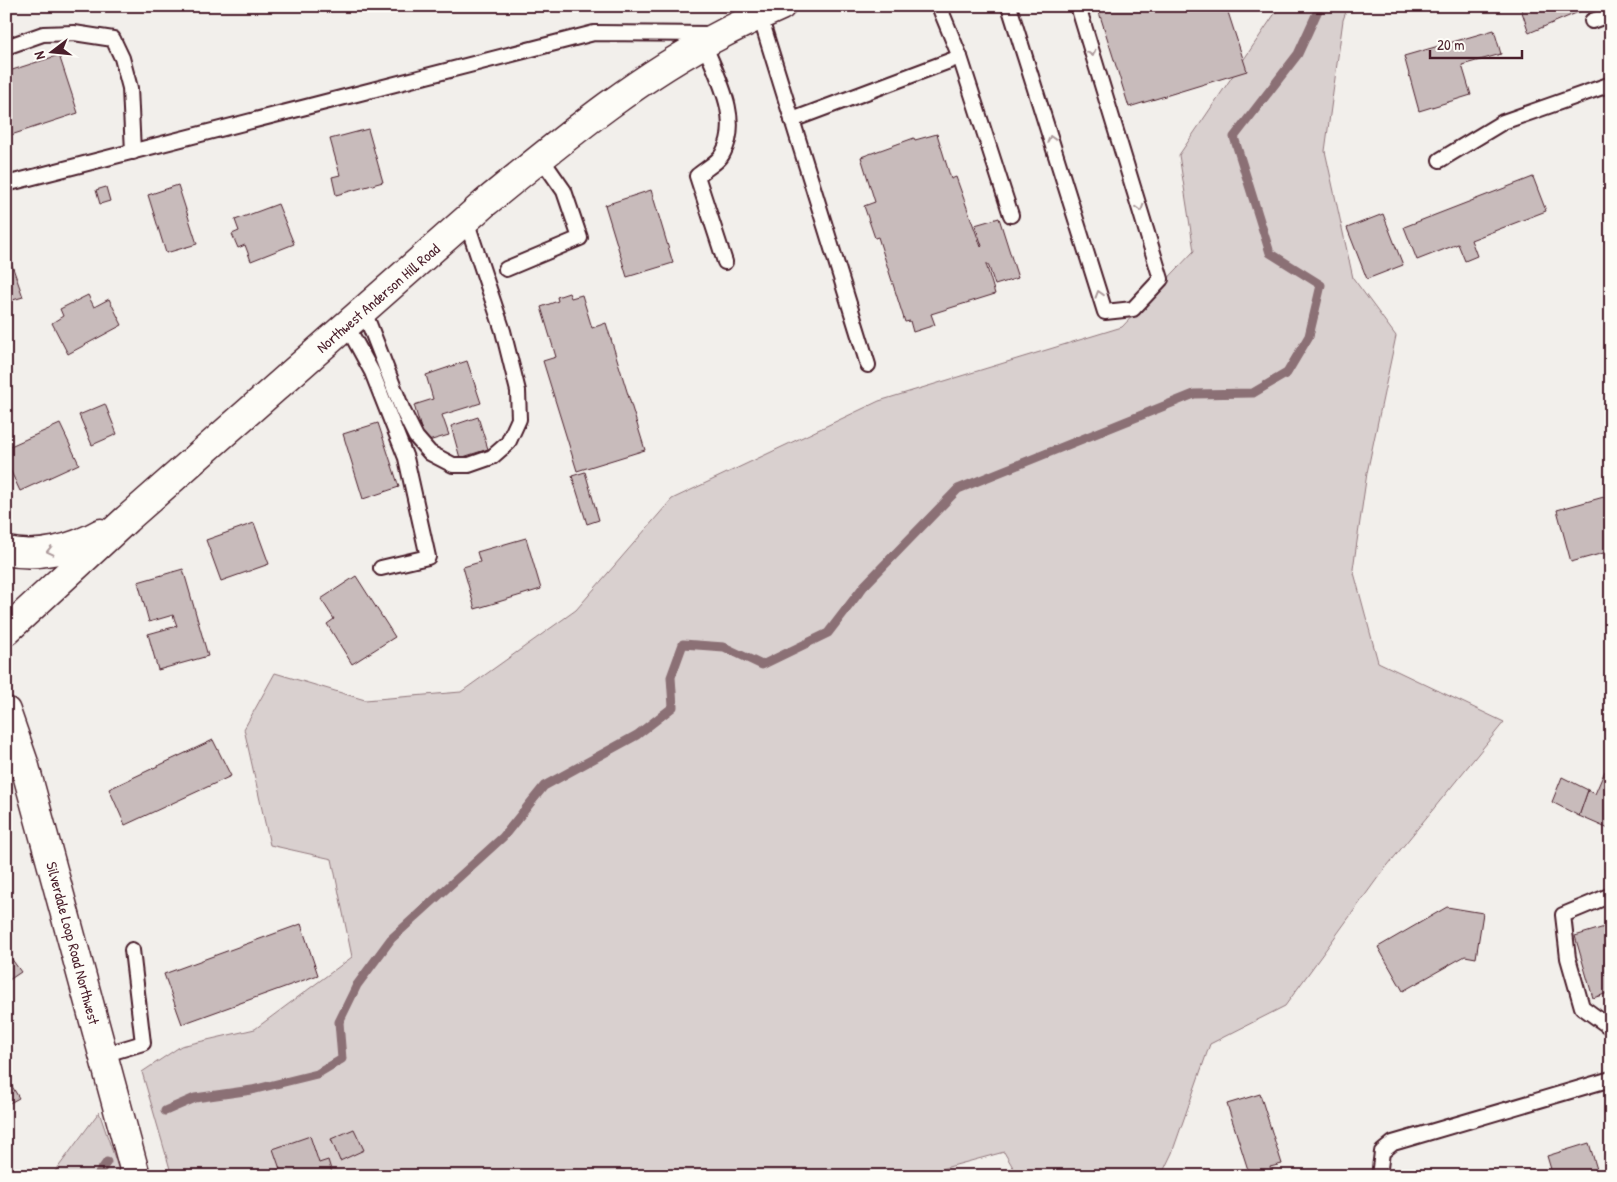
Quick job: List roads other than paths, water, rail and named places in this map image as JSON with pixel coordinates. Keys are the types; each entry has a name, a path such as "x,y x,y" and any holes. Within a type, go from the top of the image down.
{"main road":[{"name":"Northwest Anderson Hill Road","path":"6,631 127,519 466,220 541,158 630,92 713,39 775,9"},
{"path":"6,551 23,555 47,553 97,535 127,519"},
{"name":"Silverdale Loop Road Northwest","path":"6,711 24,763 136,1176"}],"lane":[{"path":"939,6 960,57 1011,216"},
{"path":"1009,6 1104,312 1133,309 1161,279 1078,6"},
{"path":"775,9 792,120 868,364"},
{"path":"1592,20 1611,14"},
{"path":"6,47 43,34 74,33 113,39 122,58 130,88 133,152"},
{"path":"6,184 594,33 713,39 726,97 730,132 723,154 697,176 725,262"},
{"path":"792,120 960,57"},
{"path":"1440,160 1502,122 1611,84"},
{"path":"506,270 580,238 564,190 541,158"},
{"path":"355,318 416,437 430,453 453,465 469,465 492,457 508,443 518,419 518,391 502,331 466,220"},
{"path":"355,318 372,372 406,458 428,557 381,568"},
{"path":"1611,895 1563,916 1568,958 1582,1007 1611,1028"},
{"path":"103,1055 143,1043 132,950"},
{"path":"1379,1176 1382,1152 1394,1143 1611,1079"}],"waterway":[{"path":"165,1111 195,1098 252,1090 317,1074 342,1059 339,1022 357,985 391,939 503,837 544,786 637,735 673,707 671,677 683,644 724,647 762,665 828,633 864,586 958,489 1194,394 1253,393 1287,373 1309,336 1321,285 1270,253 1234,137 1298,54 1320,6"},
{"path":"97,1176 107,1162"}]}
